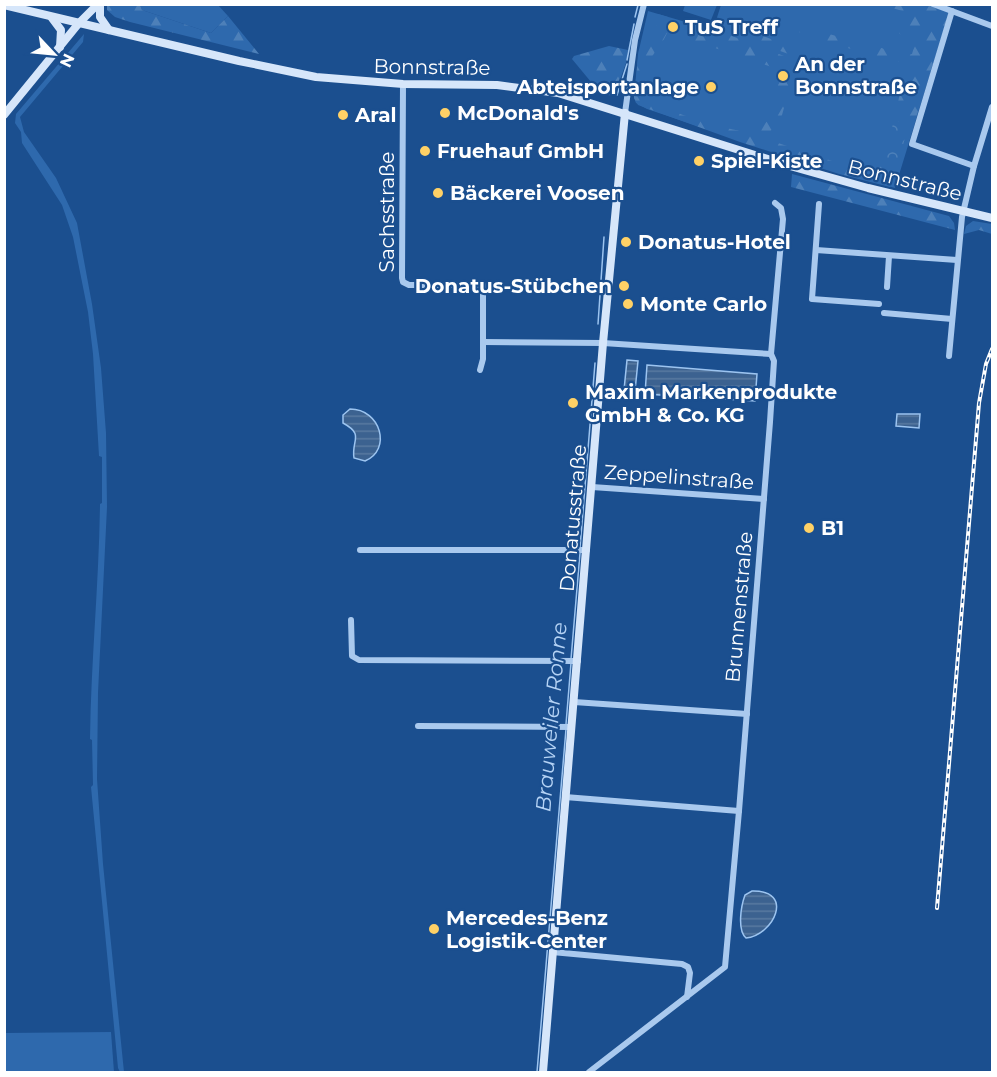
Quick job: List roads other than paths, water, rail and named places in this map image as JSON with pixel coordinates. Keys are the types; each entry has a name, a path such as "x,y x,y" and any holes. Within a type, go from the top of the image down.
{"main road":[{"path":"4,115 79,23 99,4"},
{"path":"99,4 100,17 109,30"},
{"name":"Bonnstraße","path":"10,6 52,18 307,75 403,84 497,84 558,93 790,166 993,218"},
{"path":"52,18 61,30 60,47"},
{"name":"Donatusstraße","path":"543,1072 585,550 625,113"}],"street":[{"name":"Donatusstraße","path":"625,113 635,40 644,4"},
{"path":"933,4 993,26"},
{"path":"957,4 912,144 974,166"},
{"name":"Sachsstraße","path":"403,84 402,278 409,285 483,285 483,359 480,370"},
{"path":"949,356 963,212 974,166 993,107"},
{"name":"Brunnenstraße","path":"589,1072 724,967 740,811 774,362 771,354 783,219 781,208 775,203"},
{"path":"819,204 812,299 879,304"},
{"path":"816,250 957,260"},
{"path":"886,286 889,256"},
{"path":"884,313 952,319"},
{"path":"483,342 603,343 771,354"},
{"name":"Zeppelinstraße","path":"592,487 764,499"},
{"path":"360,550 585,550"},
{"path":"351,620 352,656 359,660 576,661"},
{"path":"574,702 747,714"},
{"path":"418,726 570,727"},
{"path":"566,797 740,811"},
{"path":"552,952 688,966 690,973 687,997"}],"waterway":[{"path":"635,17 638,5"},
{"path":"627,60 634,24"},
{"path":"617,95 627,64"},
{"name":"Brauweiler Ronne","path":"598,324 604,237"},
{"name":"Brauweiler Ronne","path":"580,548 595,363"},
{"name":"Brauweiler Ronne","path":"571,659 580,553"},
{"name":"Brauweiler Ronne","path":"566,724 571,663"},
{"name":"Brauweiler Ronne","path":"537,1072 566,729"}],"railway":[{"path":"937,908 979,403 986,364 992,349"}],"place":[{"name":"TuS Treff","path":"673,27"},
{"name":"An der Bonnstraße","path":"783,76"},
{"name":"Abteisportanlage","path":"711,87"},
{"name":"McDonald's","path":"445,113"},
{"name":"Aral","path":"343,115"},
{"name":"Fruehauf GmbH","path":"425,151"},
{"name":"Spiel-Kiste","path":"699,161"},
{"name":"Bäckerei Voosen","path":"438,193"},
{"name":"Donatus-Hotel","path":"626,242"},
{"name":"Donatus-Stübchen","path":"624,286"},
{"name":"Monte Carlo","path":"628,304"},
{"name":"Maxim Markenprodukte GmbH & Co. KG","path":"573,403"},
{"name":"B1","path":"809,528"},
{"name":"Mercedes-Benz Logistik-Center","path":"434,929"}]}
